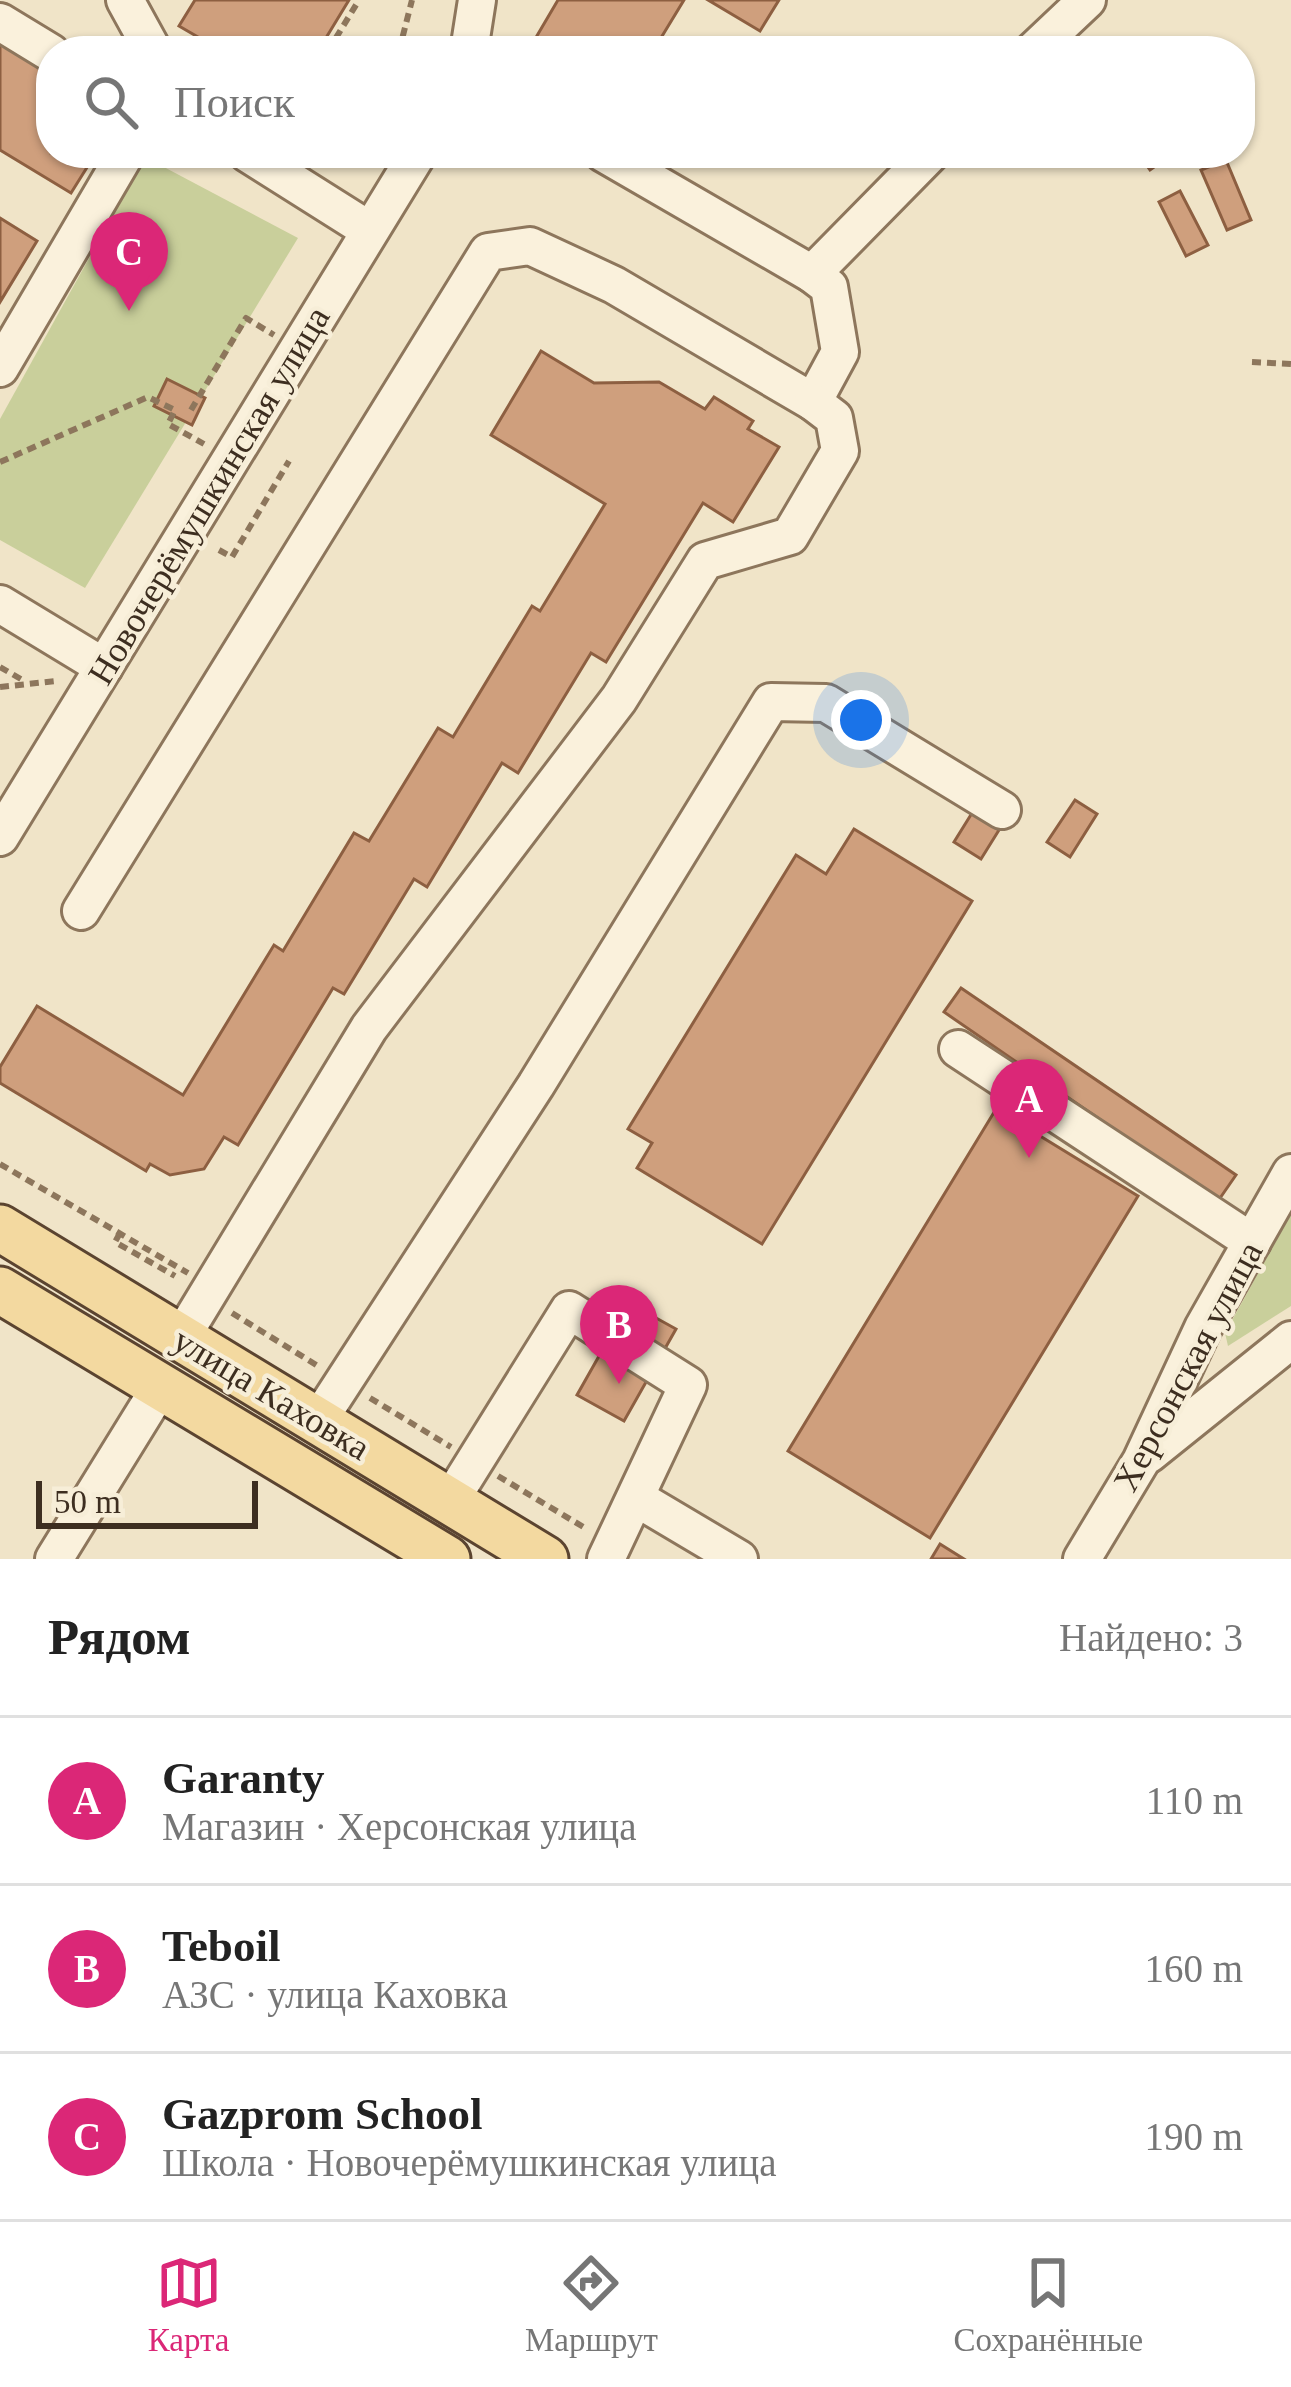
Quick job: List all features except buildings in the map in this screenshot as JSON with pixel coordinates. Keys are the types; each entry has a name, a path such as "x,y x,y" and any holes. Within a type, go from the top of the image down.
{"main road":[{"name":"улица Каховка","path":"0,1228 545,1559"},
{"name":"улица Каховка","path":"0,1290 447,1559"}],"street":[{"path":"124,0 144,36"},
{"path":"472,36 478,0"},
{"path":"1050,36 1087,0"},
{"path":"0,22 36,44"},
{"path":"0,368 117,168"},
{"path":"271,168 369,230"},
{"name":"Новочерёмушкинская улица","path":"0,837 15,780 104,667 408,168"},
{"path":"629,168 830,287 840,352 813,401"},
{"path":"812,274 916,168"},
{"path":"81,911 488,252 530,246 572,265 813,401 835,418 840,451 790,536 705,561 619,699 369,1028 193,1281 181,1337"},
{"path":"0,604 104,667"},
{"path":"318,1421 536,1085 771,701 826,703 1002,810"},
{"path":"958,1049 1252,1242"},
{"name":"Херсонская улица","path":"1082,1559 1141,1461 1203,1328 1291,1173"},
{"path":"450,1501 569,1310 688,1385 609,1552"},
{"path":"1141,1461 1290,1344"},
{"path":"54,1559 159,1389"},
{"path":"638,1498 740,1559"}],"path":[{"path":"337,36 359,0"},
{"path":"403,36 412,0"},
{"path":"191,410 246,318 275,335"},
{"path":"1252,362 1291,364"},
{"path":"0,462 148,397 175,410 168,424 207,446"},
{"path":"219,550 232,557 289,461"},
{"path":"0,667 29,684"},
{"path":"0,687 65,680"},
{"path":"0,1165 120,1233 193,1281 222,1307 473,1461 609,1552"},
{"path":"120,1233 115,1242 193,1281"}],"green space":[{"path":"139,168 166,168 298,238 85,588 0,540 0,419"},
{"path":"1291,1214 1291,1306 1228,1346 1225,1333"}],"place":[{"name":"Gazprom School","path":"129,311"},
{"name":"Garanty","path":"1029,1158"},
{"name":"Teboil","path":"619,1384"}]}
